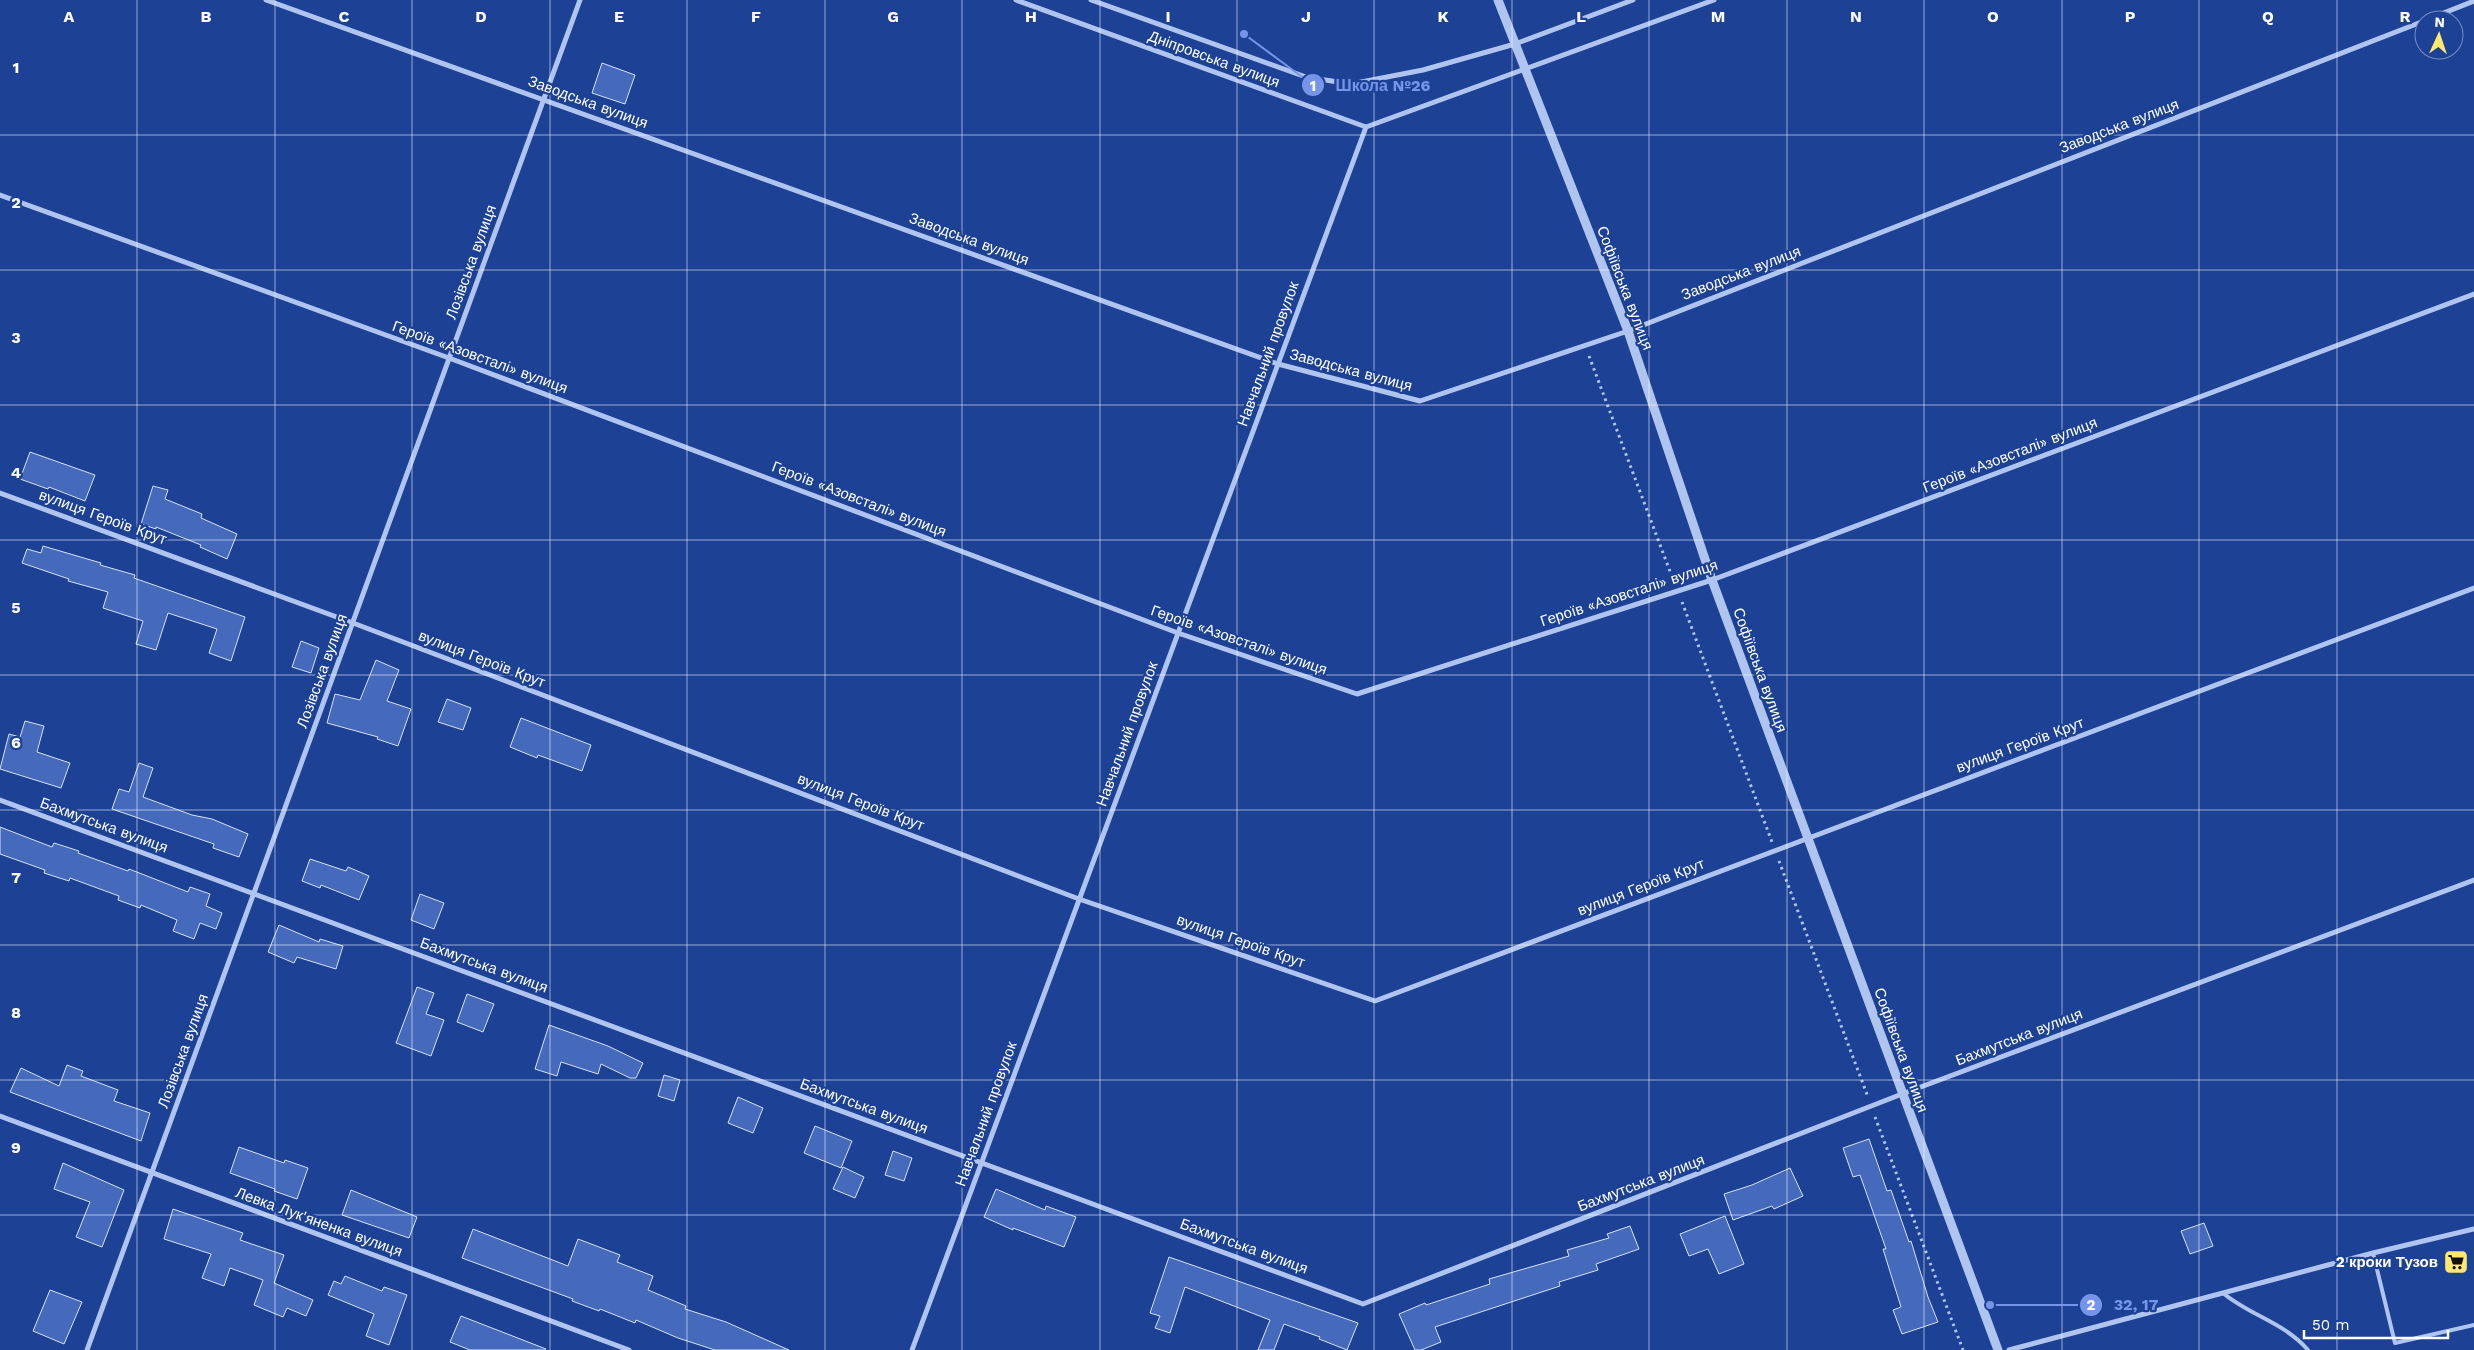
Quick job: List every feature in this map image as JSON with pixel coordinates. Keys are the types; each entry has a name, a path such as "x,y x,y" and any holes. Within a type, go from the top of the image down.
{"street":[{"name":"Заводська вулиця","path":"266,0 1278,364 1420,400 1628,331 2414,24"},
{"name":"Лозівська вулиця","path":"87,1350 580,0"},
{"name":"Дніпровська вулиця","path":"1016,0 1366,127"},
{"name":"Дніпровська вулиця","path":"1091,0 1306,77 1351,84 1422,70 1515,44 1633,0"},
{"name":"Софіївська вулиця","path":"1498,0 1628,331 1712,580 1998,1350"},
{"path":"1366,127 1714,0"},
{"name":"Заводська вулиця","path":"2451,10 2474,1"},
{"name":"Навчальний провулок","path":"912,1350 1366,127"},
{"name":"Героїв «Азовсталі» вулиця","path":"0,195 449,358 1178,633 1358,694 1712,580 2474,294"},
{"name":"вулиця Героїв Крут","path":"0,493 353,623 1079,899 1376,1001 2474,588"},
{"name":"Бахмутська вулиця","path":"0,800 1363,1304 1902,1094 2474,880"},
{"name":"Левка Лук'яненка вулиця","path":"0,1116 628,1350"},
{"path":"2009,1350 2373,1253 2474,1229"}],"lane":[{"path":"2373,1253 2395,1343 2474,1325"},
{"path":"2223,1293 2237,1305 2279,1326 2308,1350"}],"building":[{"path":"602,63 635,75 625,104 592,93"},
{"path":"30,452 95,475 85,501 49,487 48,489 20,479"},
{"path":"153,486 168,490 165,499 202,514 201,518 237,534 227,559 200,547 201,545 156,527 156,529 141,524"},
{"path":"43,546 101,563 100,565 135,575 134,578 245,617 231,661 209,653 217,629 168,613 156,650 136,644 143,621 103,608 108,592 68,581 69,579 22,563 27,549 41,553"},
{"path":"301,641 319,648 311,673 292,667"},
{"path":"376,660 399,670 387,701 411,709 398,746 377,739 378,737 327,723 335,694 360,700"},
{"path":"447,699 471,708 463,730 438,722"},
{"path":"521,718 591,745 582,771 538,755 537,758 510,747"},
{"path":"25,721 44,726 37,752 70,763 61,788 0,769 9,734 20,737"},
{"path":"139,763 153,768 143,797 192,815 212,819 248,834 239,857 213,848 214,844 112,809 119,789 129,792"},
{"path":"0,827 52,847 54,843 79,851 78,853 128,871 129,869 188,892 190,887 210,894 206,906 222,913 216,929 200,923 194,939 173,931 177,920 141,905 140,908 118,900 119,896 70,878 69,881 44,873 45,870 0,854"},
{"path":"310,859 346,871 348,867 369,876 359,900 321,885 320,888 302,881"},
{"path":"420,894 444,903 434,929 411,920"},
{"path":"279,925 319,942 320,939 343,946 336,969 297,957 294,963 268,952"},
{"path":"417,987 434,993 426,1014 444,1020 431,1056 396,1043"},
{"path":"467,994 494,1004 483,1032 457,1022"},
{"path":"549,1025 608,1046 643,1063 636,1078 630,1078 601,1064 598,1074 561,1062 557,1076 535,1069"},
{"path":"67,1065 83,1071 81,1076 118,1090 114,1101 150,1113 141,1141 10,1092 21,1068 59,1086"},
{"path":"664,1075 680,1080 674,1101 658,1096"},
{"path":"738,1097 763,1108 753,1133 728,1123"},
{"path":"815,1126 852,1141 841,1168 804,1153"},
{"path":"1869,1139 1887,1191 1891,1190 1909,1242 1911,1241 1928,1297 1938,1322 1902,1334 1893,1310 1901,1307 1883,1249 1886,1249 1860,1175 1853,1177 1843,1148"},
{"path":"239,1147 284,1163 285,1160 308,1168 297,1199 230,1173"},
{"path":"893,1151 912,1158 904,1181 885,1175"},
{"path":"63,1163 124,1190 102,1247 76,1237 90,1202 54,1189"},
{"path":"843,1167 864,1177 855,1198 833,1189"},
{"path":"1790,1168 1803,1196 1774,1209 1772,1206 1733,1220 1724,1194 1752,1185"},
{"path":"996,1189 1045,1210 1046,1206 1076,1217 1064,1247 1013,1228 1013,1230 984,1217"},
{"path":"351,1190 417,1217 409,1238 342,1215"},
{"path":"173,1209 243,1233 240,1240 284,1255 274,1283 313,1300 306,1316 287,1308 283,1317 254,1305 263,1280 230,1268 224,1286 202,1278 211,1254 164,1239"},
{"path":"1725,1216 1744,1264 1719,1274 1708,1249 1689,1256 1680,1234"},
{"path":"2204,1223 2213,1246 2190,1254 2181,1231"},
{"path":"1630,1226 1639,1249 1596,1264 1598,1270 1559,1282 1560,1286 1435,1327 1441,1342 1421,1350 1415,1350 1399,1314 1425,1303 1426,1305 1490,1284 1489,1279 1569,1256 1567,1250 1609,1238 1607,1234"},
{"path":"473,1229 568,1266 578,1239 620,1255 617,1262 653,1276 648,1290 686,1306 685,1309 726,1322 789,1350 715,1350 678,1338 636,1320 635,1323 600,1309 599,1311 572,1301 573,1299 462,1258"},
{"path":"1169,1257 1358,1323 1347,1350 1319,1339 1320,1337 1284,1324 1274,1350 1258,1350 1270,1320 1185,1287 1170,1333 1155,1328 1160,1316 1150,1313"},
{"path":"345,1276 382,1291 384,1287 407,1295 389,1345 366,1336 374,1314 328,1295 334,1281 341,1284"},
{"path":"50,1290 82,1302 64,1344 33,1331"},
{"path":"461,1316 546,1349 470,1350 450,1342"}],"place":[{"name":"Школа №26","path":"1244,34"},
{"name":"2 кроки Тузов","path":"2456,1262"},
{"name":"32, 17","path":"1990,1305"}]}
